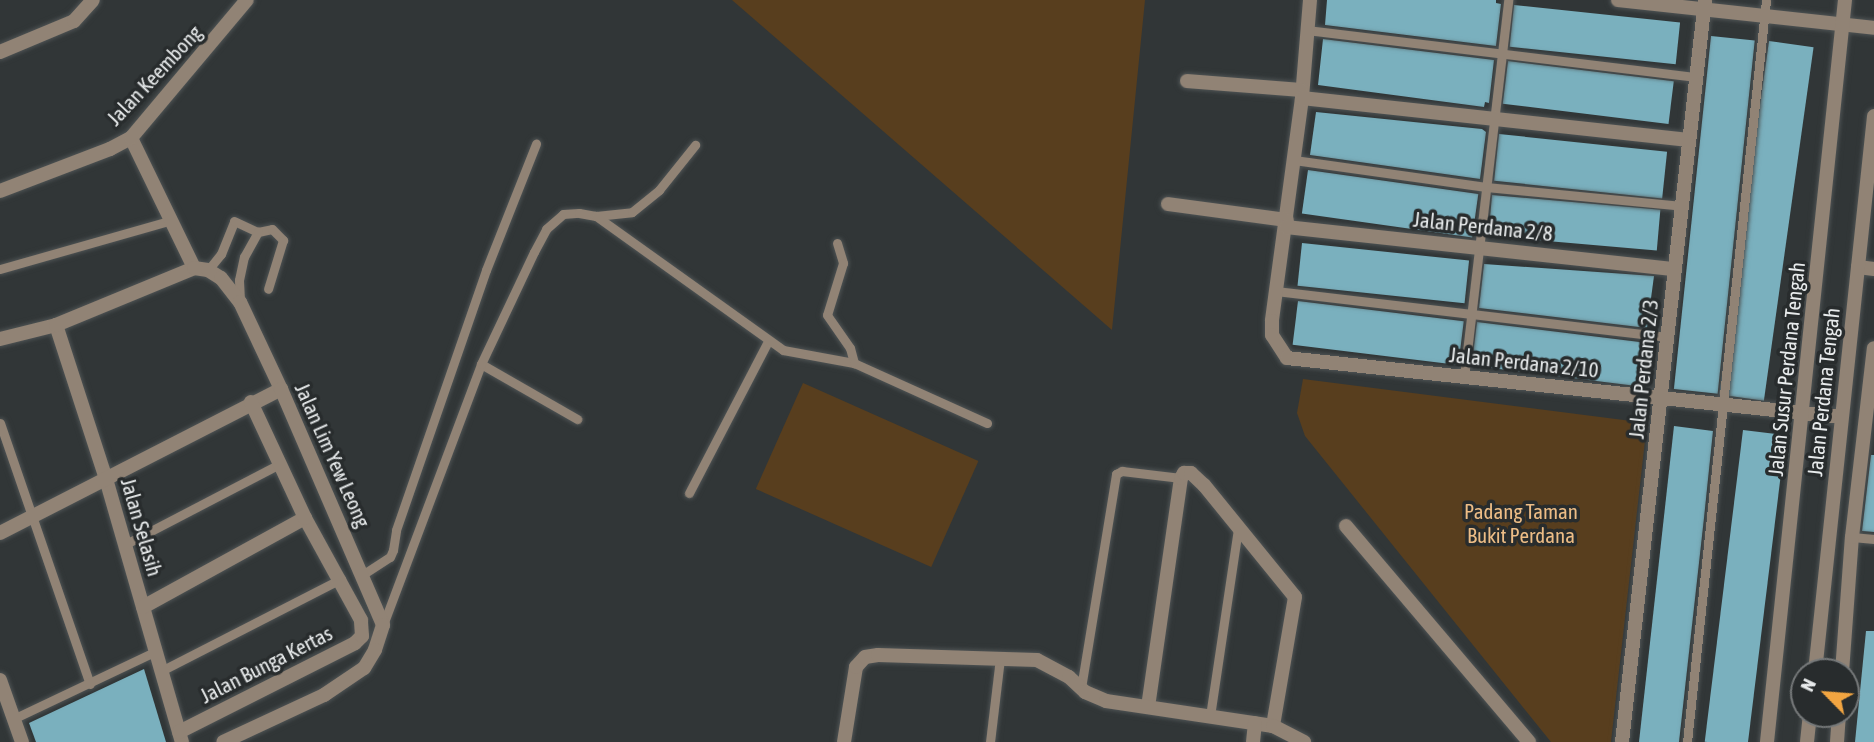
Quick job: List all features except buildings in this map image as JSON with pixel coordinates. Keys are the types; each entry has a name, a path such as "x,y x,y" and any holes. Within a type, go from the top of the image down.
{"street":[{"path":"0,52 74,20 93,0"},
{"name":"Jalan Keembong","path":"0,191 110,149 131,138 247,0"},
{"path":"1276,291 1302,94 1310,0"},
{"path":"1618,0 1704,6 1764,17 1874,27"},
{"name":"Jalan Susur Perdana Tengah","path":"1767,742 1845,0"},
{"name":"Jalan Perdana 2/3","path":"1622,742 1704,6"},
{"path":"1187,81 1494,120 1689,140"},
{"name":"Jalan Perdana Tengah","path":"1816,658 1874,116"},
{"name":"Jalan Lim Yew Leong","path":"131,138 201,269 221,278 240,302 281,389 383,625"},
{"name":"Jalan Perdana 2/8","path":"1168,204 1286,224 1675,269"},
{"path":"1858,267 1874,269"},
{"path":"0,339 56,325 201,269"},
{"name":"Jalan Perdana 2/10","path":"1276,291 1272,335 1287,358 1840,417"},
{"name":"Jalan Selasih","path":"56,325 106,479 181,737"},
{"path":"1843,658 1852,537 1874,348"},
{"path":"0,533 251,402 281,389"},
{"name":"Jalan Bunga Kertas","path":"181,737 355,643 362,636 361,620 341,579 305,518 251,402"},
{"path":"1148,707 1181,478 1184,473 1191,473 1204,485 1295,597 1273,726"},
{"path":"143,607 305,518"},
{"path":"1346,526 1529,742"},
{"path":"223,742 324,695 364,668 375,650 383,625"},
{"path":"844,742 856,667 865,657 1037,660 1069,677 1083,690 1106,701 1273,726 1304,742"},
{"path":"0,682 22,742"},
{"path":"1253,742 1255,723"}],"lane":[{"path":"1464,377 1508,0"},
{"path":"1687,742 1766,0"},
{"path":"1307,30 1696,77"},
{"path":"362,575 390,557 393,550 396,530 486,270 536,144"},
{"path":"383,625 481,364 546,229 563,214 596,216 632,212 659,190 695,145"},
{"path":"1294,160 1486,187 1682,206"},
{"path":"596,216 783,350 854,363 987,423"},
{"path":"0,268 172,219"},
{"path":"201,269 221,254 234,221 258,232 272,229 282,240 268,289"},
{"path":"240,302 239,280 244,257 258,232"},
{"path":"837,243 843,263 827,315 850,348 854,363"},
{"path":"1276,291 1667,337"},
{"path":"689,493 768,341"},
{"path":"481,364 577,419"},
{"path":"0,423 35,517 90,684"},
{"path":"125,544 279,464"},
{"path":"1083,690 1116,474 1122,471 1181,478"},
{"path":"1210,716 1238,529"},
{"path":"1852,537 1874,539"},
{"path":"163,670 341,579"},
{"path":"13,719 156,651"},
{"path":"990,742 1000,658"}],"green space":[{"path":"732,0 1145,0 1112,330"},
{"name":"Padang Taman Bukit Perdana","path":"1303,379 1647,423 1611,742 1551,742 1305,436 1297,413"},
{"path":"803,383 978,461 931,567 756,489"}]}
